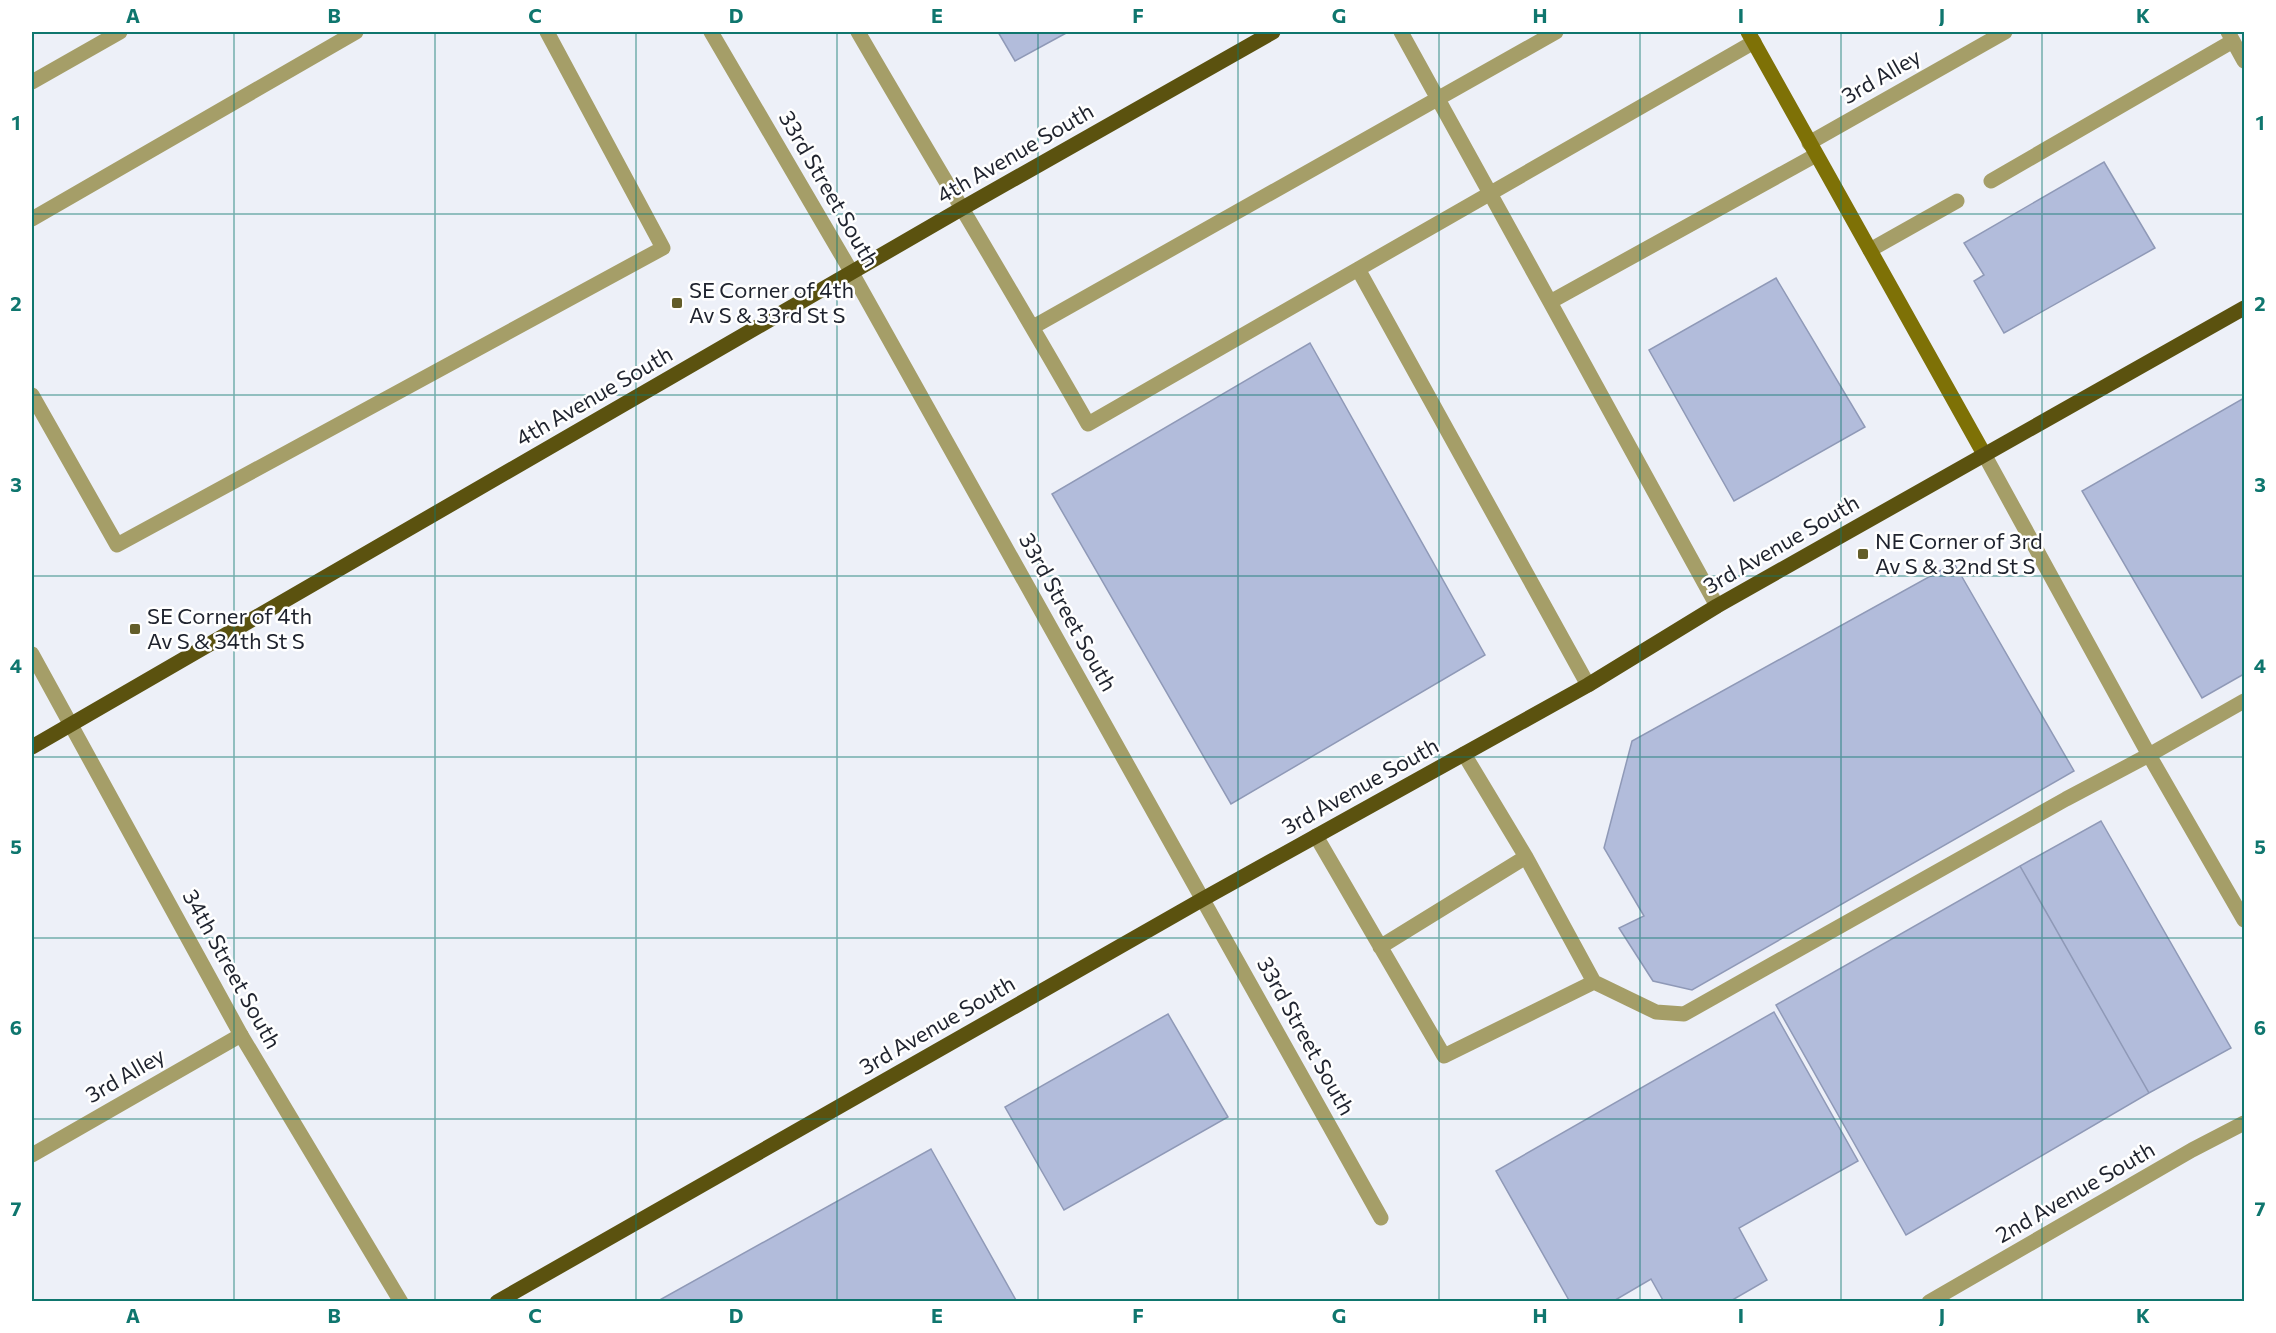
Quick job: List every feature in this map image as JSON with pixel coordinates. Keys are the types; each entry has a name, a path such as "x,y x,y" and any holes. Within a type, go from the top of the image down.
{"main road":[{"name":"4th Avenue South","path":"32,747 961,209 1274,32"},
{"path":"1751,37 1984,454"},
{"name":"3rd Avenue South","path":"497,1302 1203,899 1588,685 1717,606 2244,308"}],"street":[{"path":"32,219 356,32"},
{"path":"32,395 117,545 663,248 547,32"},
{"name":"33rd Street South","path":"711,32 852,273 1381,1218"},
{"path":"858,32 1088,424 1490,194 1751,37"},
{"path":"1401,32 1717,606"},
{"path":"1033,327 1437,97 1556,32"},
{"name":"3rd Alley","path":"1550,302 1813,149 2006,32"},
{"path":"32,82 116,33"},
{"path":"1991,181 2231,36 2244,61"},
{"path":"1870,250 1957,201"},
{"path":"1358,269 1588,685"},
{"path":"1984,454 2149,755 2244,920"},
{"name":"34th Street South","path":"32,654 241,1035 401,1302"},
{"path":"1464,754 1526,857 1594,982 1656,1012 1684,1014 2244,701"},
{"path":"1316,836 1444,1056 1594,982"},
{"path":"1380,947 1526,857"},
{"name":"3rd Alley","path":"32,1155 241,1035"},
{"name":"2nd Avenue South","path":"1929,1302 2192,1150 2244,1123"}],"shaded area":[{"path":"32,32 2244,32 2244,1301 32,1301"}],"building":[{"path":"998,32 1068,32 1015,61"},
{"path":"2104,162 2155,248 2004,333 1974,281 1984,275 1964,243"},
{"path":"1776,278 1865,427 1734,501 1649,350"},
{"path":"1310,343 1485,655 1231,804 1052,494"},
{"path":"2244,398 2244,674 2202,698 2082,491"},
{"path":"1954,563 2074,771 1692,990 1653,981 1619,928 1644,916 1604,848 1632,741"},
{"path":"2101,821 2231,1048 2149,1093 2020,866"},
{"path":"2020,866 2149,1093 1906,1235 1776,1005"},
{"path":"1774,1012 1858,1161 1739,1228 1767,1280 1729,1302 1664,1302 1651,1279 1612,1302 1570,1302 1496,1171"},
{"path":"1168,1014 1228,1117 1064,1210 1005,1107"},
{"path":"931,1149 1017,1302 656,1302"}],"place":[{"name":"SE Corner of 4th Av S & 33rd St S","path":"677,303"},
{"name":"NE Corner of 3rd Av S & 32nd St S","path":"1863,554"},
{"name":"SE Corner of 4th Av S & 34th St S","path":"135,629"}]}
